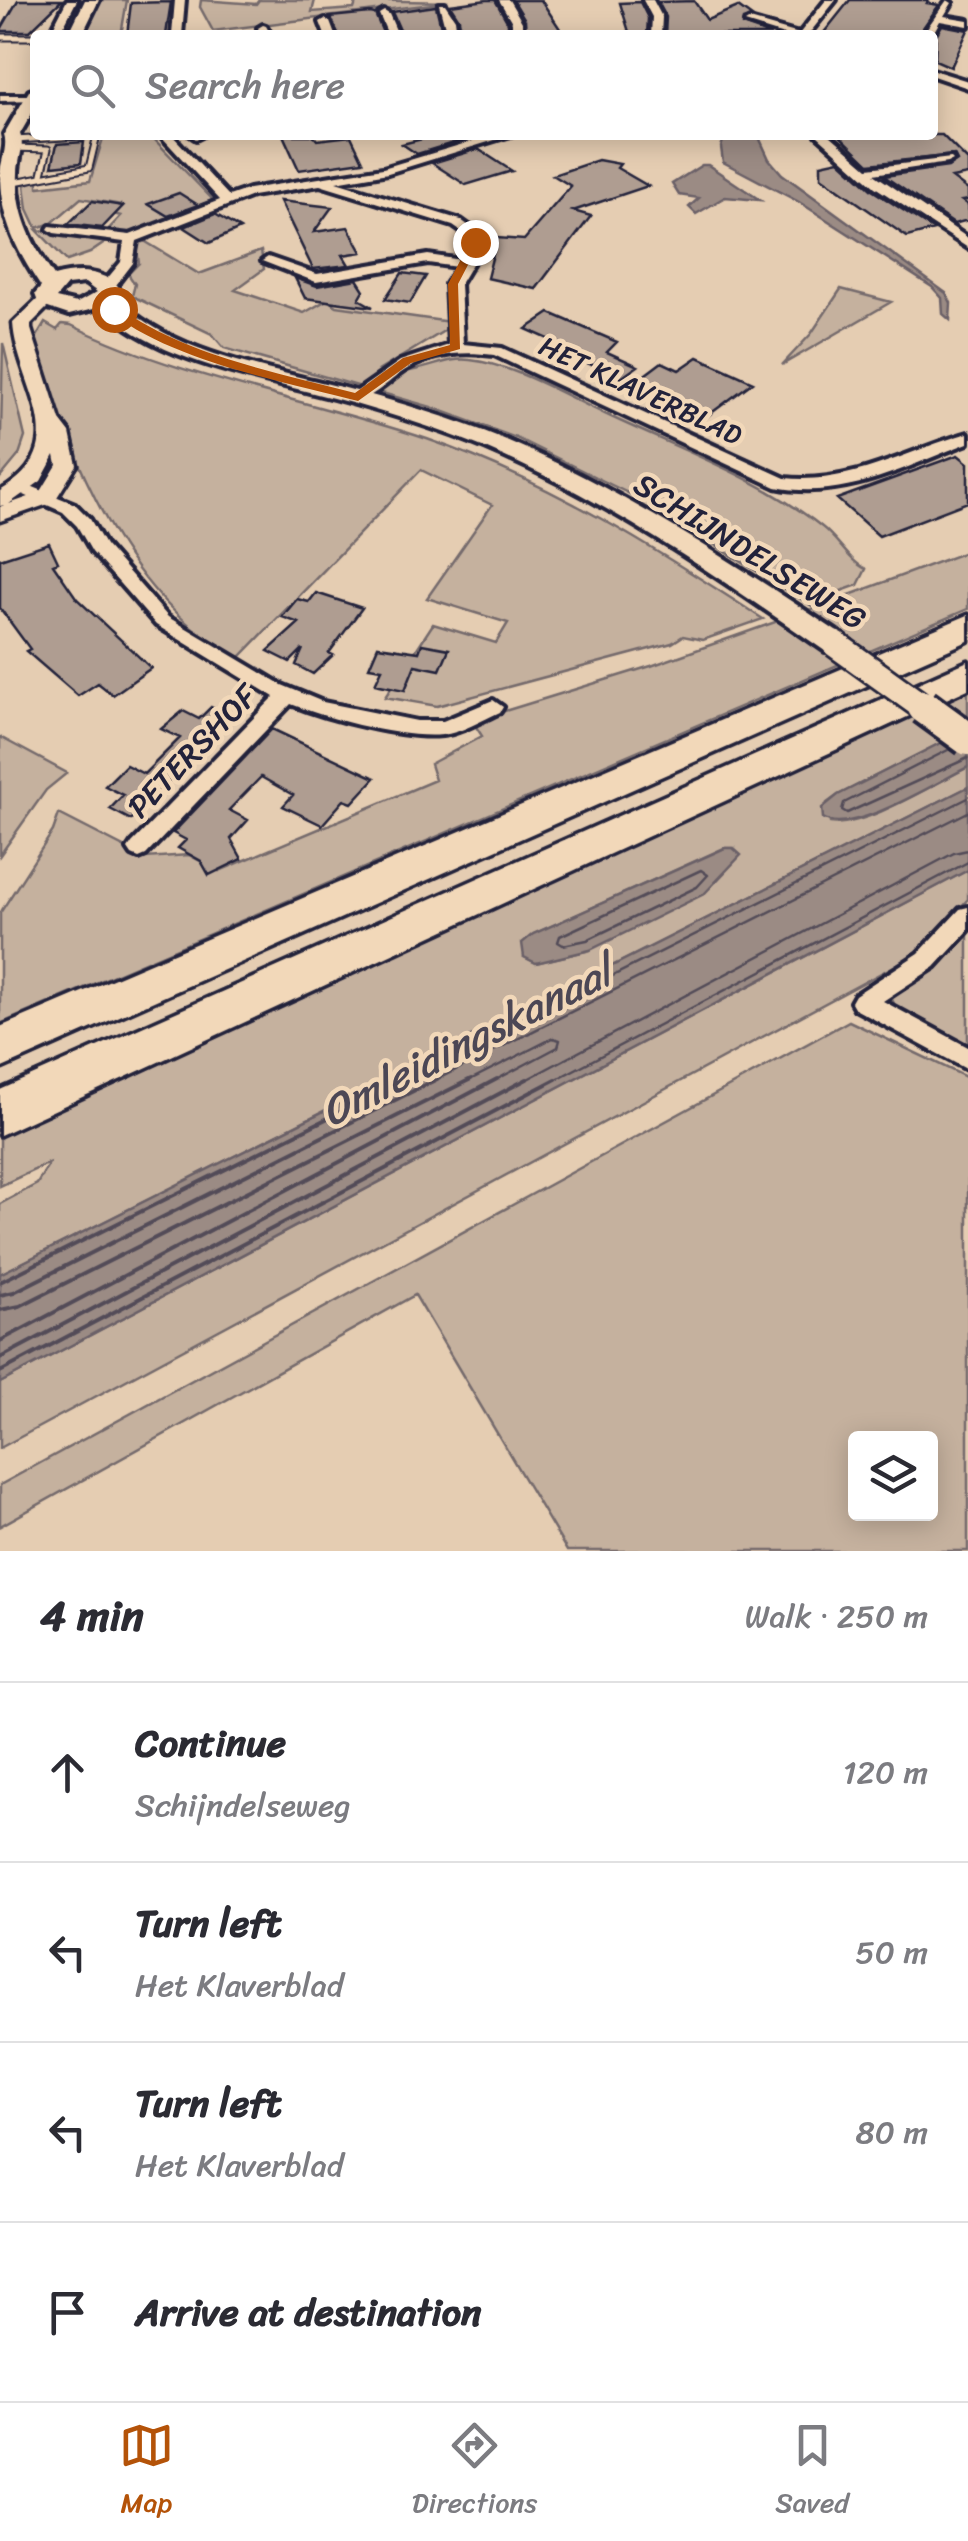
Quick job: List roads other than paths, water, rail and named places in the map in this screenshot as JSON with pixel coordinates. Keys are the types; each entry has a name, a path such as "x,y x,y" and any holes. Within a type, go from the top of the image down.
{"highway":[{"path":"0,1048 968,627"},
{"path":"0,1113 968,674"}],"main road":[{"path":"67,30 82,0"},
{"path":"77,30 92,0"},
{"path":"30,110 14,144 8,184 10,204 34,266 60,301"},
{"name":"SCHIJNDELSEWEG","path":"23,239 95,285 132,322 192,349 241,367 447,425 553,473 654,528 835,644 968,739"},
{"path":"60,301 95,285"},
{"path":"60,301 95,285"},
{"name":"SCHIJNDELSEWEG","path":"60,301 201,364 483,442"},
{"path":"328,399 350,401 358,397"}],"street":[{"path":"57,30 72,0"},
{"path":"177,30 180,0"},
{"path":"504,0 517,22 517,30"},
{"path":"648,0 657,17 656,30"},
{"path":"807,30 831,0"},
{"path":"930,30 947,3"},
{"path":"442,6 451,30"},
{"path":"384,14 390,30"},
{"path":"937,18 968,24"},
{"path":"326,22 328,30"},
{"path":"750,23 776,30"},
{"path":"938,76 968,85"},
{"path":"0,98 30,101"},
{"path":"171,140 226,200"},
{"path":"54,229 131,238 226,200 279,185 384,171 487,140"},
{"path":"828,140 863,172 968,244"},
{"path":"863,172 947,160"},
{"path":"320,181 457,223 475,242 453,284 456,347"},
{"path":"95,285 130,258 131,238"},
{"path":"268,261 316,278 428,259 466,264"},
{"path":"0,514 46,497 68,464 24,340 60,301"},
{"name":"HET KLAVERBLAD","path":"358,397 407,360 456,347 476,347 514,357 782,483 803,487 835,485 968,438"},
{"path":"0,500 21,487 48,455 51,421"},
{"path":"21,487 69,508 84,523 98,548 162,621 288,695 351,716 417,728 445,728 493,707"},
{"name":"PETERSHOF","path":"140,849 288,695"},
{"path":"968,916 927,960 863,1002 968,1059"}],"lane":[{"path":"0,38 30,37"},
{"path":"14,144 30,139"},
{"path":"8,184 42,174 89,168 96,140"},
{"path":"14,144 48,149 42,174"}],"water":[{"path":"723,140 760,140 782,174 946,293 951,303 950,320 943,314 942,298 932,287 799,202 723,162"},
{"path":"708,165 760,200 725,197 696,214 689,207 699,198 679,195 672,184"},
{"path":"968,729 968,767 873,814 836,822 823,818 822,808 838,795"},
{"name":"Omleidingskanaal","path":"968,787 968,870 0,1383 0,1274"},
{"path":"725,848 733,848 741,855 704,894 590,950 536,963 524,957 522,943 533,934"}]}
